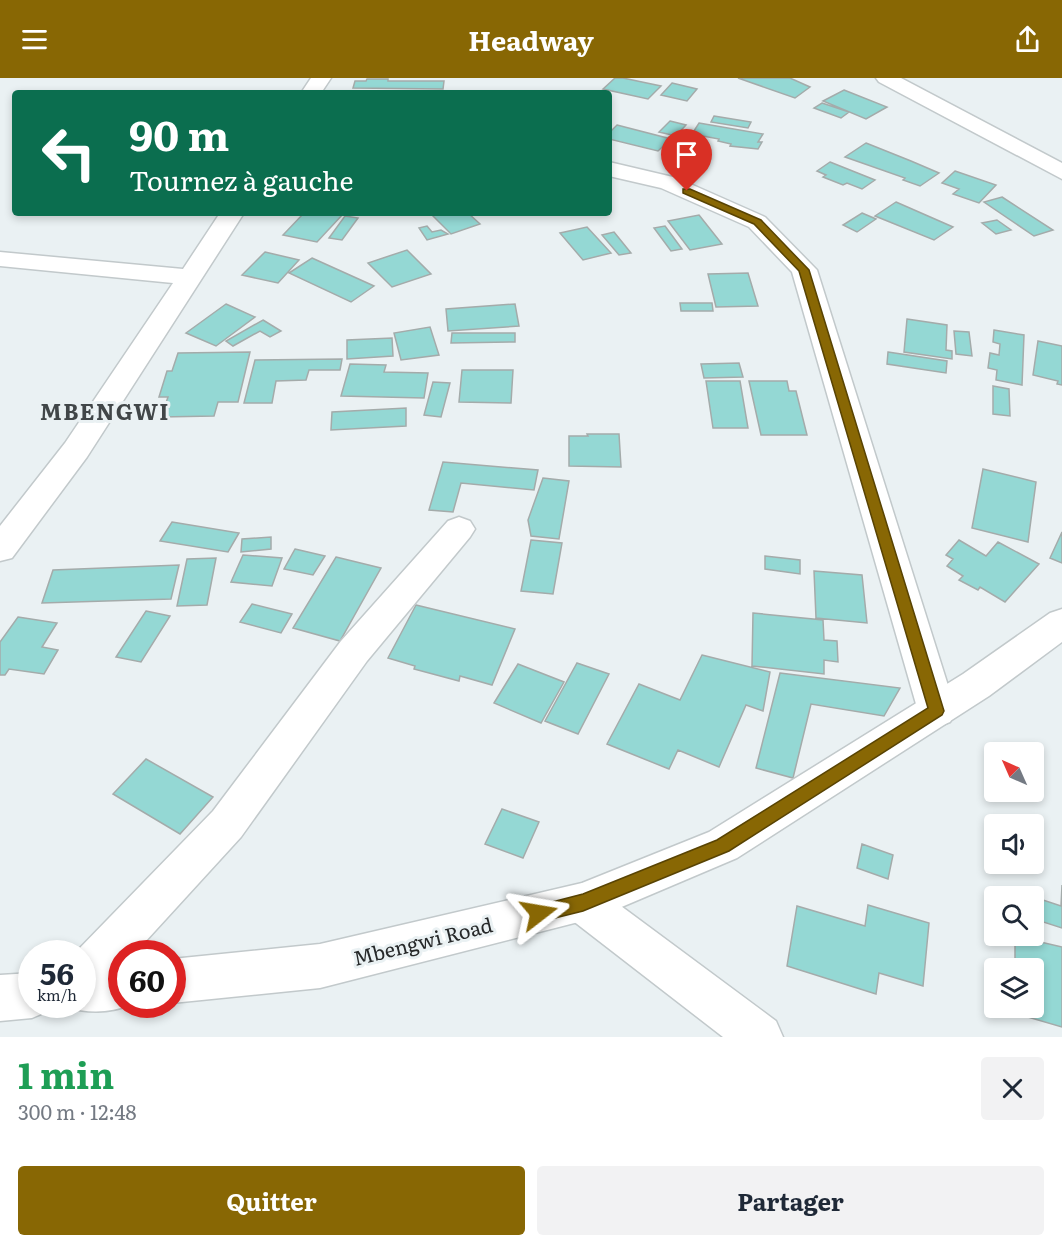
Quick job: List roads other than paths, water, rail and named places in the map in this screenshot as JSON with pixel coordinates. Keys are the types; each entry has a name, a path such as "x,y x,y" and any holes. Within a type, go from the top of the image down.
{"street":[{"path":"886,78 1062,172"},
{"path":"612,170 669,183 757,222 804,270 937,711"},
{"path":"0,549 76,450 230,216"},
{"path":"0,259 190,277"},
{"path":"96,963 227,824 354,651 459,529"},
{"name":"Mbengwi Road","path":"186,980 320,966 583,903 723,845 937,711 1062,623"},
{"path":"583,903 760,1037"},
{"path":"0,998 18,996"}],"district":[{"name":"MBENGWI","path":"105,412"}]}
